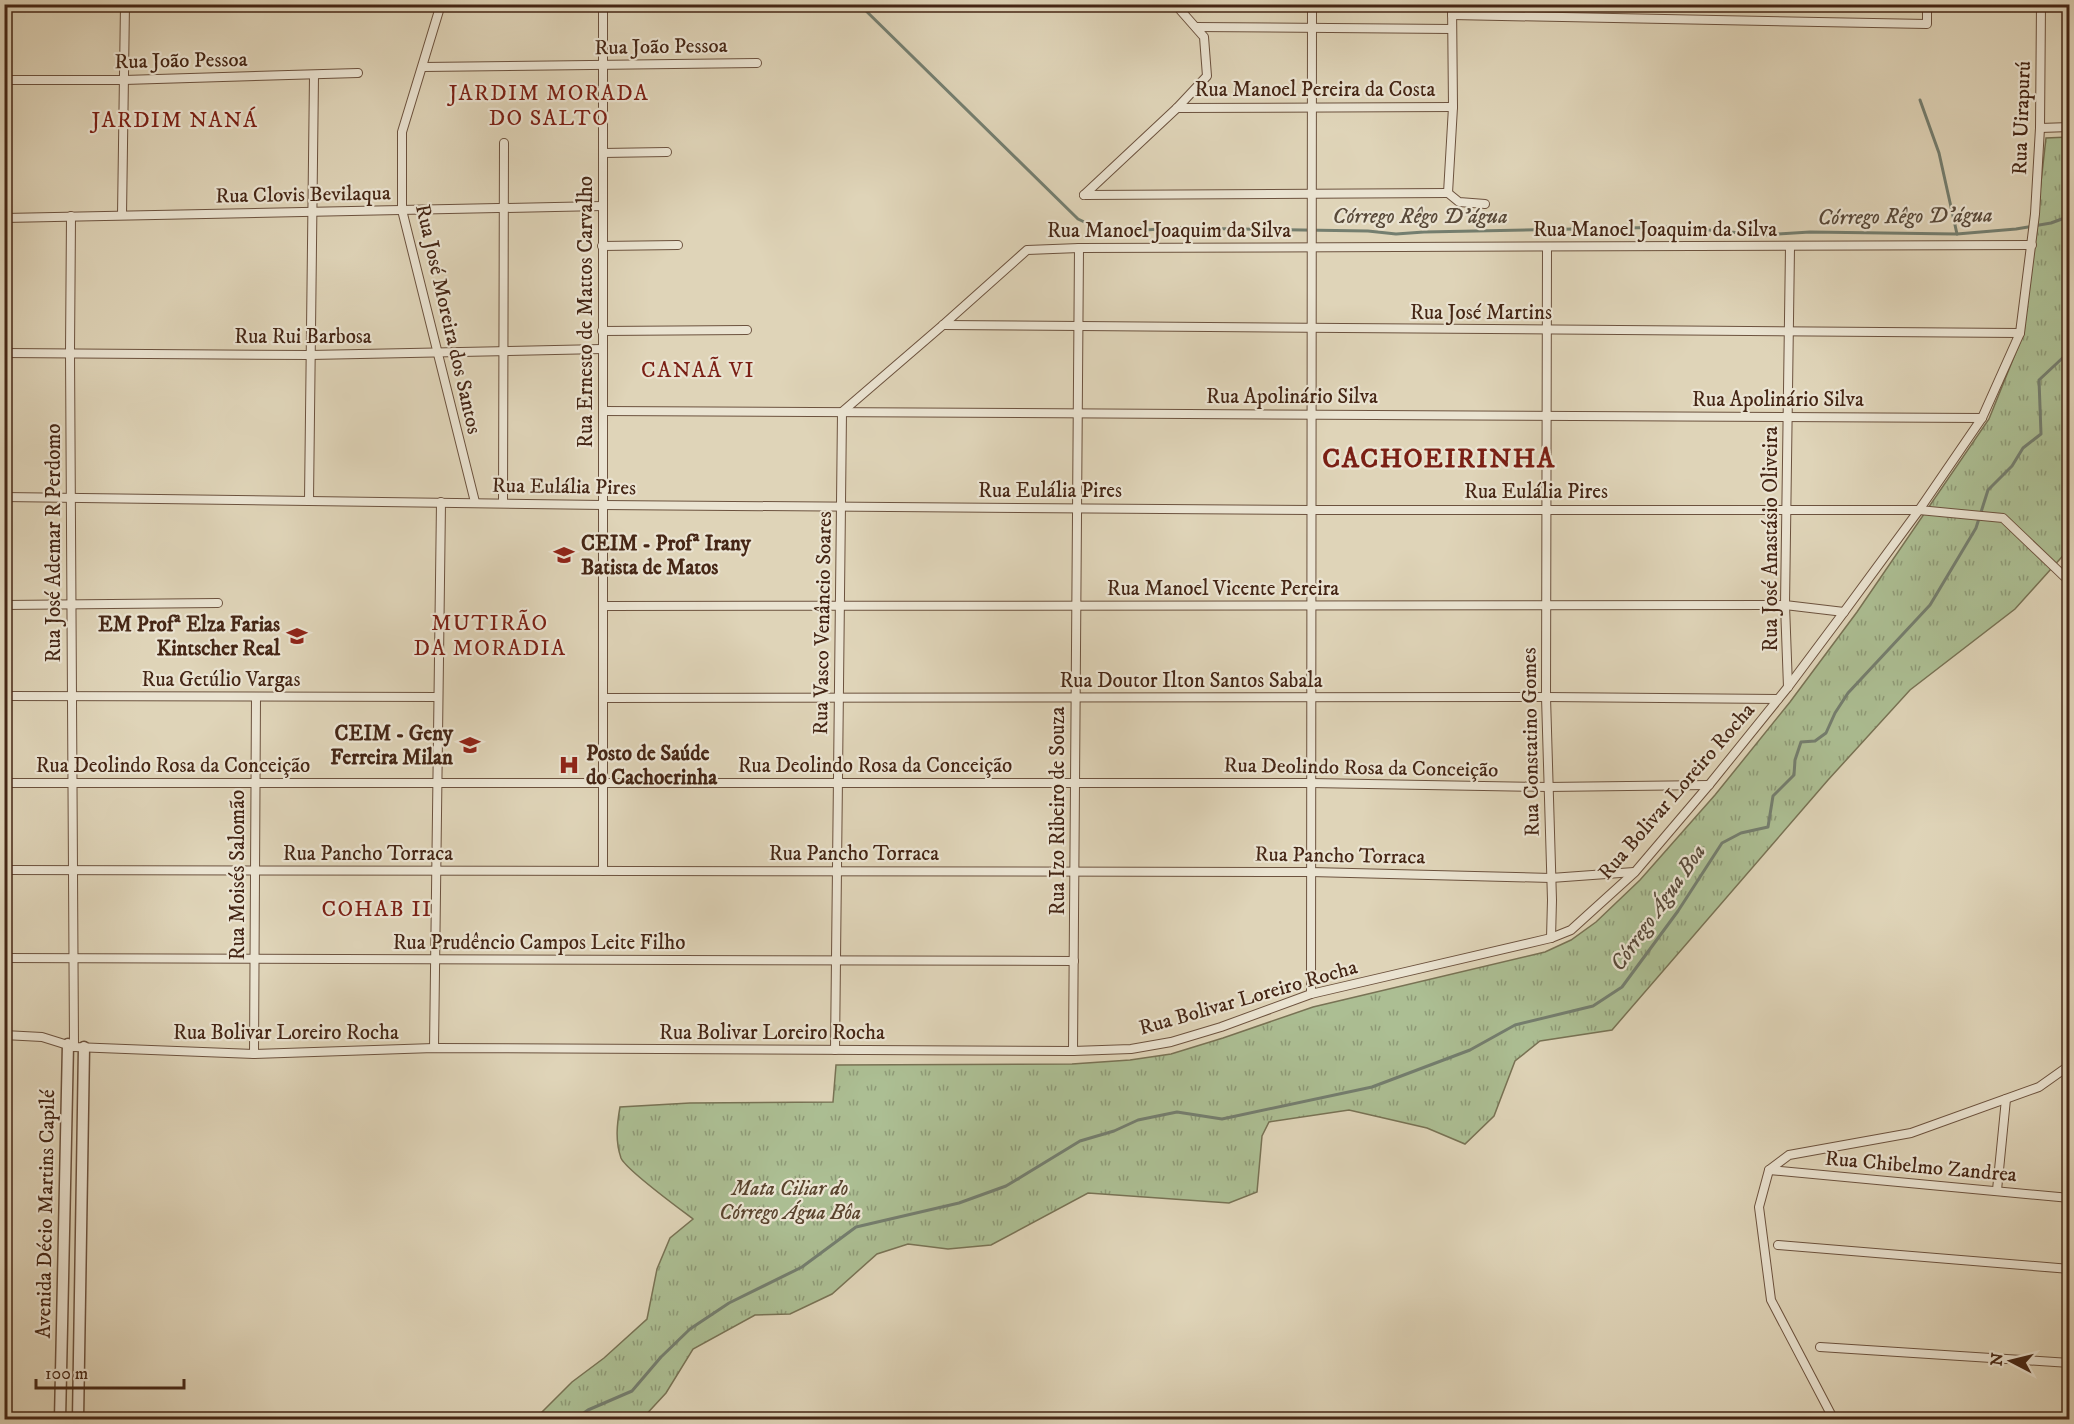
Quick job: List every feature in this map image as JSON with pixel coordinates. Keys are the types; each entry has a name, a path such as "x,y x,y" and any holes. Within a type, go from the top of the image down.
{"street":[{"path":"122,215 125,4"},
{"name":"Rua José Moreira dos Santos","path":"441,4 402,132 402,210 475,502"},
{"name":"Rua Ernesto de Mattos Carvalho","path":"603,4 603,871"},
{"path":"1175,4 1204,37 1207,76 1177,108 1084,195 1448,193 1459,202 1485,204"},
{"path":"1311,994 1312,4"},
{"path":"1448,193 1452,107 1452,4"},
{"path":"1452,15 1928,24 1928,4"},
{"name":"Rua Uirapurú","path":"2033,232 2040,128 2041,4"},
{"path":"1196,27 1452,28"},
{"name":"Rua João Pessoa","path":"423,67 757,63"},
{"name":"Rua João Pessoa","path":"4,80 124,80 358,74"},
{"path":"309,500 314,75"},
{"name":"Rua Manoel Pereira da Costa","path":"1177,108 1452,107"},
{"path":"2040,128 2070,127"},
{"path":"503,503 504,143"},
{"path":"603,153 666,152"},
{"name":"Rua Clovis Bevilaqua","path":"4,218 602,206"},
{"name":"Rua José Ademar R Perdomo","path":"71,216 75,1046"},
{"name":"Rua Bolivar Loreiro Rocha","path":"4,1035 42,1037 75,1046 254,1054 434,1048 1073,1051 1131,1048 1171,1042 1221,1027 1311,994 1551,938 1571,930 1635,872 1709,785 1779,699 1844,612 1919,510 1982,418 2019,333 2033,232"},
{"name":"Rua Manoel Joaquim da Silva","path":"943,326 1027,250 1312,244 1547,248 2032,245"},
{"path":"602,246 678,245"},
{"name":"Rua José Anastásio Oliveira","path":"1788,687 1785,605 1790,247"},
{"name":"Rua Izo Ribeiro de Souza","path":"1073,1051 1079,248"},
{"path":"1546,509 1547,248"},
{"path":"842,412 943,326"},
{"name":"Rua José Martins","path":"943,326 2019,333"},
{"path":"602,331 747,330"},
{"name":"Rua Rui Barbosa","path":"4,353 310,355 602,349"},
{"name":"Rua Apolinário Silva","path":"603,411 1982,418"},
{"name":"Rua Vasco Venâncio Soares","path":"835,1050 842,412"},
{"name":"Rua Eulália Pires","path":"4,497 841,507 1919,510 2003,519 2070,582"},
{"path":"434,1048 441,502"},
{"name":"Rua Constatino Gomes","path":"1546,509 1547,787 1551,938"},
{"path":"4,605 218,603"},
{"name":"Rua Manoel Vicente Pereira","path":"603,606 1785,605 1844,612"},
{"name":"Rua Getúlio Vargas","path":"4,696 438,697"},
{"name":"Rua Moisés Salomão","path":"254,1054 256,697"},
{"name":"Rua Doutor Ilton Santos Sabala","path":"603,698 1546,697 1779,699"},
{"name":"Rua Deolindo Rosa da Conceição","path":"4,783 1311,783 1547,787 1709,785"},
{"name":"Rua Pancho Torraca","path":"4,870 1311,872 1551,878 1635,872"},
{"name":"Rua Prudêncio Campos Leite Filho","path":"4,958 1074,961"},
{"name":"Avenida Décio Martins Capilé","path":"60,1419 75,1046"},
{"name":"Avenida Décio Martins Capilé","path":"75,1046 78,1419"},
{"path":"1834,1419 1771,1300 1758,1208 1769,1170 1789,1155 1911,1133 2039,1087 2070,1065"},
{"path":"1997,1190 2006,1099"},
{"name":"Rua Chibelmo Zandrea","path":"1769,1170 2070,1198"},
{"path":"1778,1245 2070,1269"},
{"path":"1820,1347 2070,1363"}],"green space":[{"name":"Mata Ciliar do Córrego Água Bôa","path":"2069,137 2069,549 2015,609 1910,690 1828,780 1612,1030 1540,1041 1515,1061 1494,1116 1465,1144 1427,1128 1349,1110 1269,1122 1262,1136 1257,1192 1229,1203 1088,1193 991,1245 948,1249 908,1244 877,1254 832,1294 790,1314 755,1315 693,1349 666,1393 642,1419 534,1420 572,1382 604,1358 647,1319 657,1269 670,1238 693,1219 643,1180 621,1158 617,1132 620,1107 690,1103 833,1102 836,1065 1072,1064 1130,1060 1171,1054 1313,1007 1545,952 1571,940 1596,922 1640,880 1715,795 1790,702 1857,612 1989,419 2024,332 2046,138"}],"waterway":[{"name":"Córrego Rêgo D'água","path":"859,4 1078,219 1097,228 1128,233 1176,228 1368,231 1396,234 1676,227 1763,235 1810,232 1957,234 2016,229 2051,223 2070,216"},
{"path":"1920,100 1939,153 1957,234"},
{"name":"Córrego Água Boa","path":"574,1420 588,1410 632,1391 661,1357 690,1329 729,1303 802,1267 856,1227 959,1203 1006,1186 1080,1141 1114,1131 1138,1120 1177,1112 1222,1119 1372,1087 1470,1050 1515,1025 1593,1006 1622,987 1678,911 1722,843 1741,833 1768,827 1773,796 1794,775 1795,760 1801,742 1815,741 1826,733 1848,693 1930,605 1976,528 1988,490 2012,466 2023,448 2041,434 2039,380 2070,351"}],"place":[{"name":"CEIM - Profª Irany Batista de Matos","path":"564,555"},
{"name":"EM Profª Elza Farias Kintscher Real","path":"297,636"},
{"name":"CEIM - Geny Ferreira Milan","path":"470,745"},
{"name":"Posto de Saúde do Cachoerinha","path":"569,765"}],"district":[{"name":"JARDIM MORADA DO SALTO","path":"549,104"},
{"name":"JARDIM NANÁ","path":"175,119"},
{"name":"CANAÃ VI","path":"698,369"},
{"name":"CACHOEIRINHA","path":"1439,458"},
{"name":"MUTIRÃO DA MORADIA","path":"490,634"},
{"name":"COHAB II","path":"377,908"}]}
